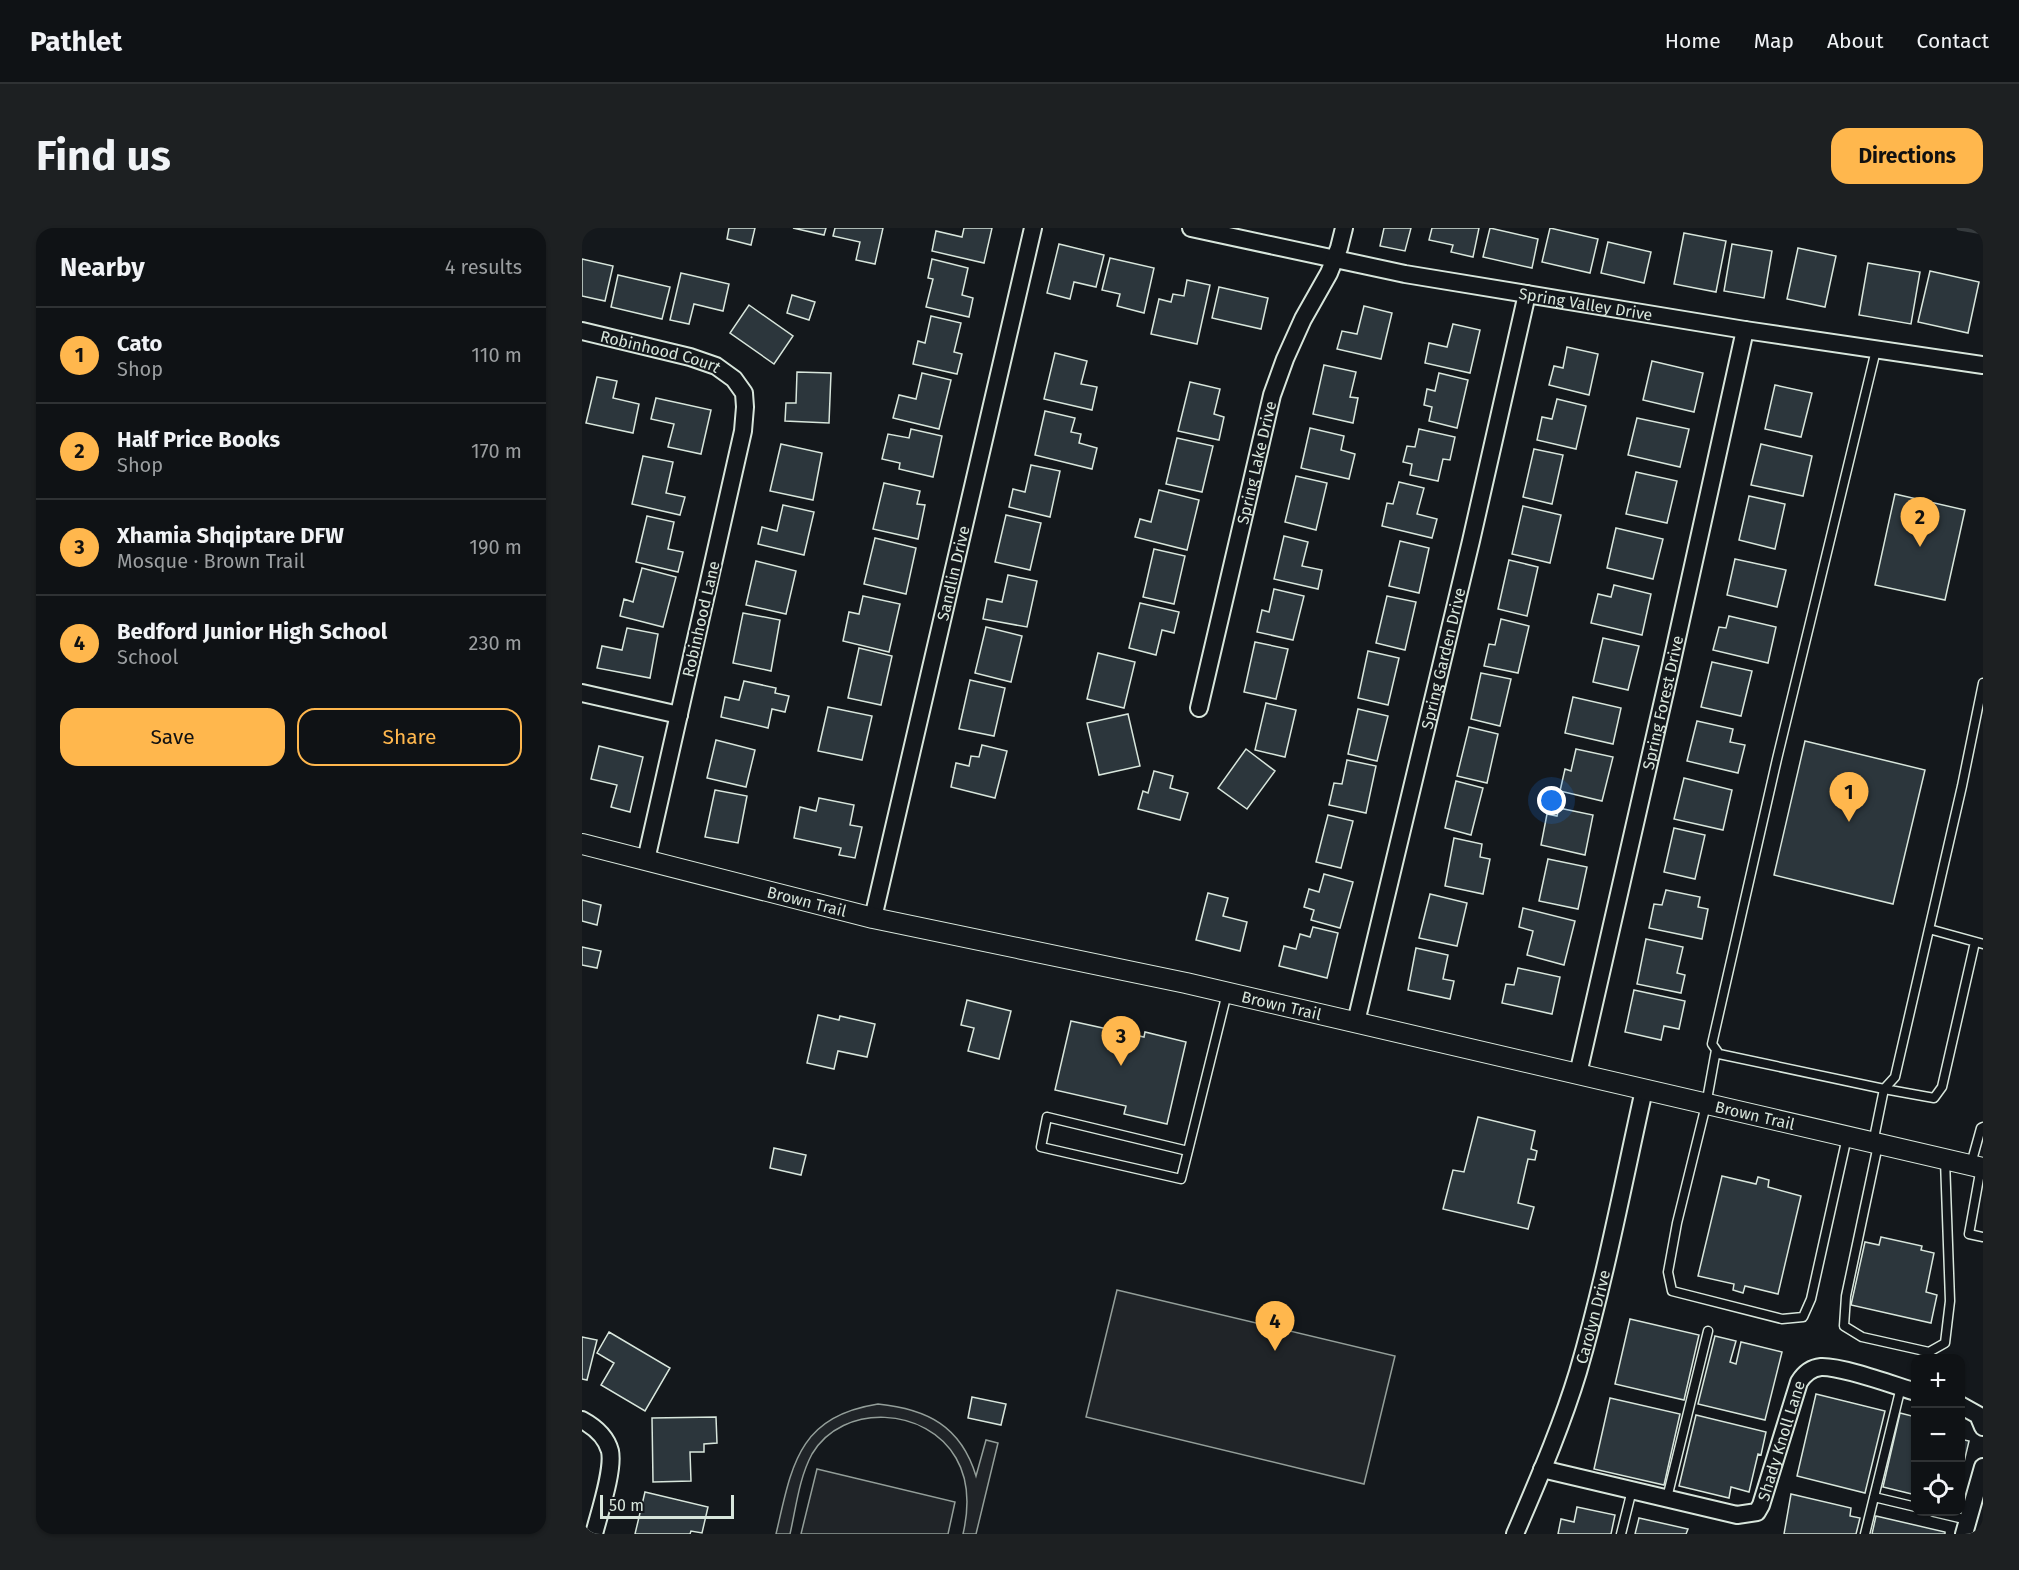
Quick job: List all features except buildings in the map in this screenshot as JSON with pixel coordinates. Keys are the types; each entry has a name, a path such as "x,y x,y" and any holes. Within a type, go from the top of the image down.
{"street":[{"name":"Sandlin Drive","path":"873,918 1033,228"},
{"name":"Spring Valley Drive","path":"1191,228 1405,274 1745,330 1983,365"},
{"name":"Spring Lake Drive","path":"1199,708 1272,395 1303,319 1329,273 1344,228"},
{"name":"Spring Garden Drive","path":"1356,1022 1471,541 1527,294"},
{"name":"Spring Forest Drive","path":"1578,1074 1745,330"},
{"name":"Robinhood Court","path":"582,331 690,357 716,366 734,379"},
{"name":"Robinhood Lane","path":"646,860 743,431 744,393 734,379"},
{"path":"582,693 679,715"},
{"name":"Brown Trail","path":"582,844 873,918 1227,992 1978,1167"},
{"name":"Carolyn Drive","path":"1515,1534 1557,1434 1578,1371 1596,1303 1644,1090"},
{"name":"Shady Knoll Lane","path":"1542,1469 1737,1515 1757,1512 1799,1382 1805,1373 1819,1367 1834,1368 1908,1390"},
{"path":"1965,1408 1978,1415 1983,1427"},
{"path":"582,1420 600,1432 610,1450 610,1467 594,1534"},
{"path":"1966,1527 1983,1467"}],"lane":[{"path":"1876,350 1774,770 1712,1044 1719,1054 1934,1098 1942,1087 1979,943 1929,929"},
{"path":"1945,1159 1950,1301 1945,1343 1929,1352 1862,1337 1844,1326 1846,1296 1876,1144 1884,1089 1895,1077 1981,701 1983,683"},
{"path":"1188,1151 1047,1117 1041,1147 1181,1179 1188,1151 1227,992"},
{"path":"1716,1050 1706,1105 1673,1243 1668,1272 1672,1291 1782,1319 1803,1317 1811,1299 1847,1137"},
{"path":"1983,1127 1981,1128 1969,1234 1983,1237"},
{"path":"1667,1498 1708,1331"},
{"path":"1865,1534 1874,1497 1908,1390"},
{"path":"1621,1534 1632,1490"},
{"path":"1874,1497 1911,1506"},
{"path":"1943,1516 1966,1527"}],"shaded area":[{"path":"1117,1290 1395,1356 1364,1484 1086,1417"},
{"path":"878,1404 912,1410 940,1423 961,1444 976,1476 986,1440 998,1443 976,1534 963,1534 967,1505 964,1476 956,1458 943,1441 926,1429 906,1421 885,1417 864,1419 844,1426 826,1437 812,1454 804,1473 790,1534 776,1534 794,1466 814,1433 830,1420 851,1411"},
{"path":"817,1469 955,1502 948,1534 801,1534"}],"waterway":[{"path":"1959,228 1983,232"}],"place":[{"name":"Half Price Books","path":"1920,547"},
{"name":"Cato","path":"1849,822"},
{"name":"Xhamia Shqiptare DFW","path":"1121,1066"},
{"name":"Bedford Junior High School","path":"1275,1351"}]}
